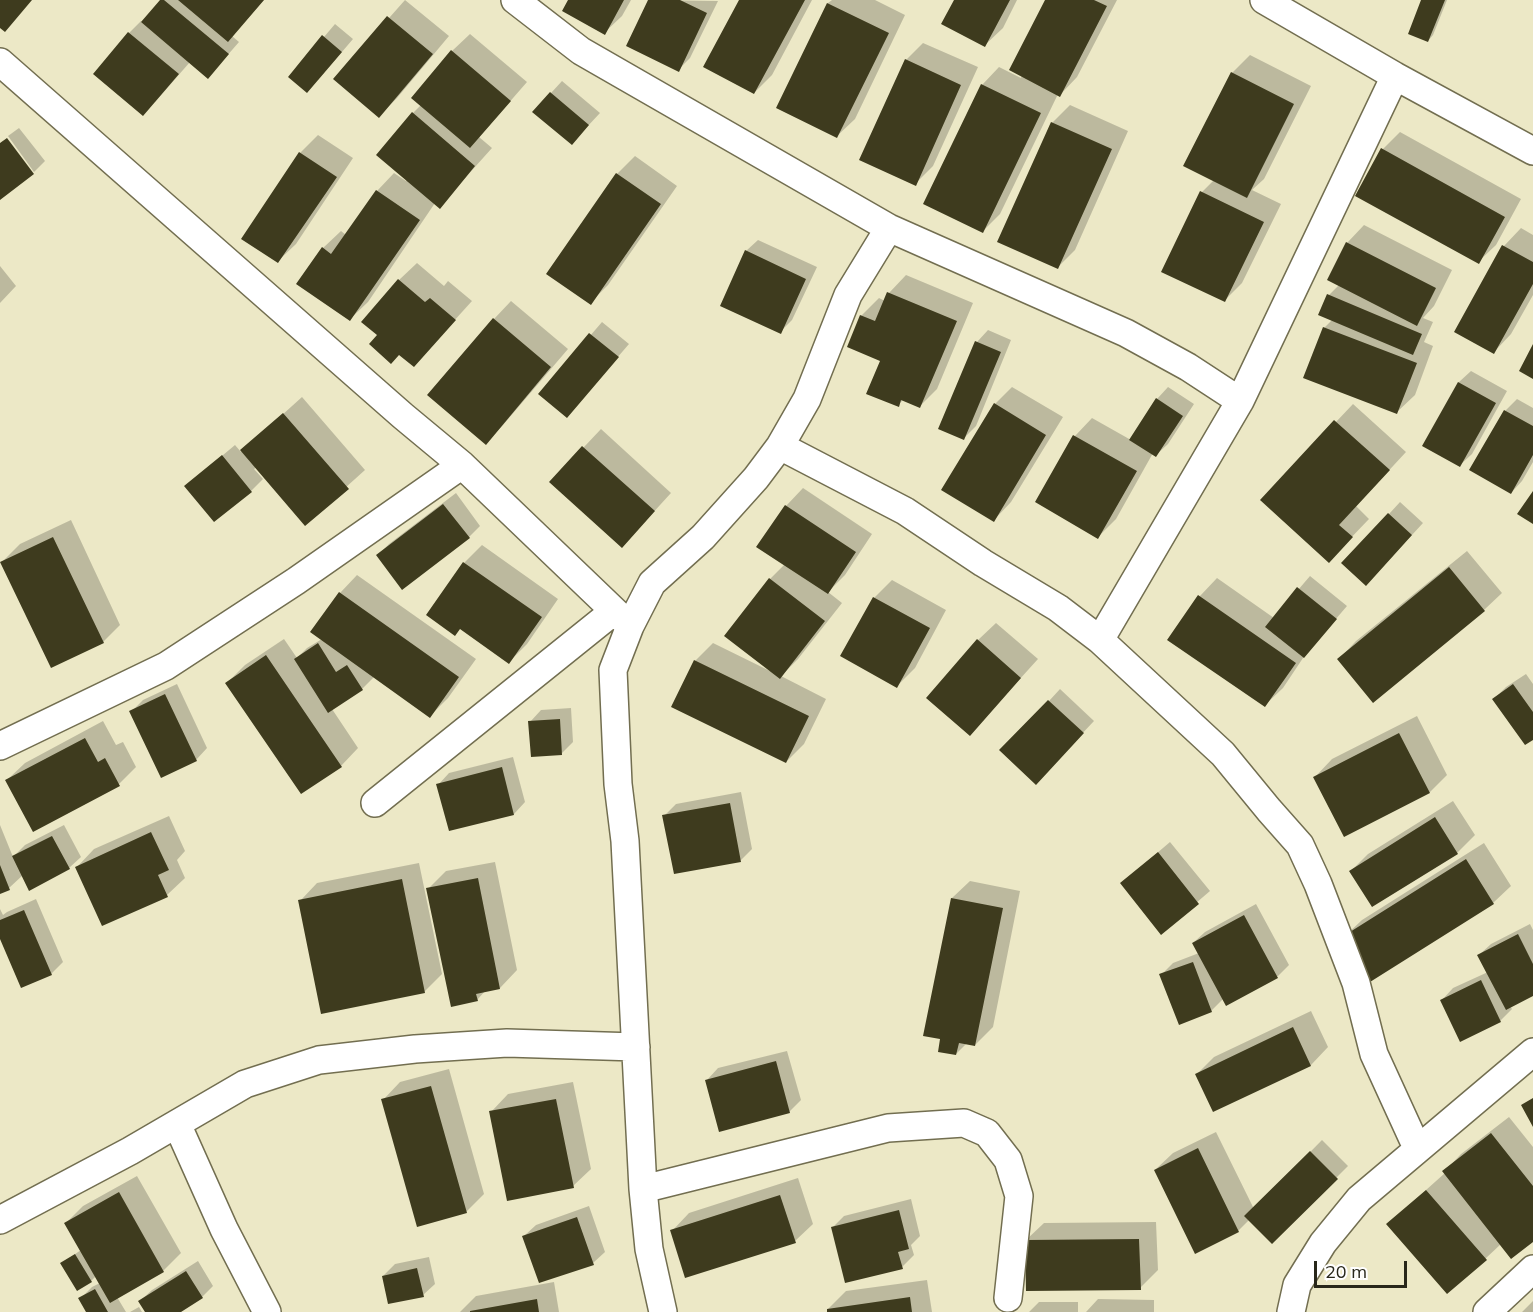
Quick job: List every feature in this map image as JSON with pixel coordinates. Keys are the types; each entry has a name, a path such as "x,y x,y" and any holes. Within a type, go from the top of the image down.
{"street":[{"path":"515,0 581,51 889,228 1126,333 1188,367 1240,400"},
{"path":"1264,0 1395,76 1533,151"},
{"path":"0,62 462,465 622,619"},
{"path":"1100,640 1240,400 1395,76"},
{"path":"375,803 622,619 652,583 703,537 756,478 780,446 807,399 848,295 889,228"},
{"path":"780,446 904,511 982,563 1058,608 1100,640 1223,754 1300,845 1318,884 1356,983 1374,1054 1417,1148"},
{"path":"0,746 166,666 296,581 462,465"},
{"path":"622,619 614,670 618,784 625,841 643,1189 649,1249 663,1312"},
{"path":"0,1220 130,1151 245,1084 319,1060 415,1049 507,1043 636,1047"},
{"path":"1291,1312 1297,1285 1323,1243 1359,1199 1533,1052"},
{"path":"643,1189 888,1128 964,1123 987,1133 994,1142 1008,1161 1019,1196 1008,1298"},
{"path":"177,1124 225,1229 267,1312"},
{"path":"1487,1312 1533,1269"}],"building":[{"path":"0,0 32,0 5,32 0,28"},
{"path":"160,0 164,0 229,54 208,79 141,22"},
{"path":"178,0 264,0 228,42"},
{"path":"568,0 624,0 605,35 562,11"},
{"path":"648,0 680,0 707,13 679,72 626,46"},
{"path":"739,0 805,0 754,94 703,67"},
{"path":"954,0 1010,0 985,47 941,24"},
{"path":"1045,0 1094,0 1107,6 1060,97 1009,70"},
{"path":"1421,0 1445,0 1428,42 1408,34"},
{"path":"827,3 889,33 837,138 776,108"},
{"path":"387,16 433,54 379,118 333,79"},
{"path":"128,32 179,74 143,116 93,74"},
{"path":"322,35 342,52 307,93 288,77"},
{"path":"451,50 511,101 470,148 411,98"},
{"path":"905,59 961,85 916,186 859,160"},
{"path":"1231,72 1294,104 1247,198 1183,166"},
{"path":"981,84 1041,113 983,233 923,204"},
{"path":"550,92 589,125 572,145 532,112"},
{"path":"412,112 475,166 440,209 376,155"},
{"path":"1051,122 1112,149 1058,269 997,242"},
{"path":"7,138 34,174 0,200 0,143"},
{"path":"1381,148 1505,217 1479,264 1355,196"},
{"path":"299,152 337,177 278,263 241,239"},
{"path":"616,173 661,204 591,305 546,274"},
{"path":"376,190 420,220 350,321 296,284 322,247 331,254"},
{"path":"1200,191 1264,222 1225,302 1161,272"},
{"path":"1346,242 1436,288 1417,326 1327,280"},
{"path":"1502,245 1533,262 1533,284 1494,354 1454,332"},
{"path":"745,250 806,279 781,334 720,306"},
{"path":"398,279 425,302 430,298 456,320 414,367 399,355 391,364 369,344 377,335 361,322"},
{"path":"887,292 957,321 920,408 901,400 899,407 866,394 880,361 847,347 860,315 875,321"},
{"path":"1327,294 1422,334 1413,355 1318,315"},
{"path":"493,318 551,367 486,445 427,395"},
{"path":"1323,327 1417,363 1397,414 1303,378"},
{"path":"589,333 619,357 567,418 538,394"},
{"path":"975,341 1001,352 964,440 938,429"},
{"path":"1533,344 1533,379 1519,371"},
{"path":"1458,382 1496,403 1460,467 1422,446"},
{"path":"1156,398 1183,416 1156,457 1129,440"},
{"path":"994,403 1046,435 994,522 941,490"},
{"path":"1504,410 1533,426 1533,455 1511,494 1469,470"},
{"path":"283,413 349,489 305,526 240,450"},
{"path":"1334,420 1390,470 1339,525 1353,537 1329,563 1260,500"},
{"path":"1073,435 1137,471 1098,539 1035,502"},
{"path":"582,446 655,511 622,548 549,482"},
{"path":"222,455 252,492 214,522 184,486"},
{"path":"1533,491 1533,524 1517,514"},
{"path":"443,504 470,538 402,590 376,555"},
{"path":"785,505 856,552 828,594 756,547"},
{"path":"1388,513 1412,535 1366,586 1341,563"},
{"path":"53,537 104,643 51,668 0,562"},
{"path":"463,562 542,617 509,664 460,629 455,636 426,615"},
{"path":"1449,567 1485,611 1373,703 1337,659"},
{"path":"769,578 825,621 780,679 724,636"},
{"path":"1297,587 1337,619 1304,658 1265,627"},
{"path":"339,592 459,677 430,718 310,632"},
{"path":"1198,595 1296,663 1265,707 1167,640"},
{"path":"873,597 930,628 897,688 840,656"},
{"path":"977,639 1021,678 970,736 926,698"},
{"path":"318,643 336,672 347,665 363,690 328,713 294,659"},
{"path":"266,655 342,767 301,794 225,683"},
{"path":"694,660 809,716 786,763 671,707"},
{"path":"1513,684 1533,712 1533,740 1525,745 1492,699"},
{"path":"165,694 197,761 161,778 129,711"},
{"path":"1048,700 1084,733 1036,785 999,750"},
{"path":"560,719 562,755 531,757 528,721"},
{"path":"1399,733 1430,793 1344,837 1313,777"},
{"path":"85,738 98,762 105,758 120,786 33,832 5,780"},
{"path":"502,767 514,815 449,831 436,784"},
{"path":"730,803 741,862 674,874 662,815"},
{"path":"1435,817 1458,854 1372,907 1349,871"},
{"path":"151,832 169,870 158,875 168,897 102,926 75,867"},
{"path":"52,836 70,869 29,891 12,856"},
{"path":"1158,852 1199,904 1161,935 1120,883"},
{"path":"1466,859 1494,904 1370,982 1342,937"},
{"path":"0,865 10,890 0,894"},
{"path":"478,878 500,989 476,994 478,1001 451,1007 426,888"},
{"path":"402,879 425,993 321,1014 298,900"},
{"path":"951,898 1003,908 975,1046 959,1043 956,1055 938,1052 940,1039 923,1036"},
{"path":"24,910 52,975 21,988 0,939 0,920"},
{"path":"1244,915 1278,978 1226,1006 1192,943"},
{"path":"1518,934 1533,964 1533,996 1506,1010 1477,955"},
{"path":"1193,962 1212,1012 1179,1025 1159,974"},
{"path":"1481,980 1501,1022 1460,1042 1440,1000"},
{"path":"1293,1027 1311,1066 1213,1112 1195,1074"},
{"path":"776,1061 790,1113 719,1132 705,1080"},
{"path":"431,1086 467,1213 417,1227 381,1099"},
{"path":"1533,1098 1533,1127 1521,1105"},
{"path":"556,1099 574,1188 507,1201 489,1111"},
{"path":"1491,1133 1533,1186 1533,1242 1511,1259 1442,1171"},
{"path":"1198,1148 1239,1232 1195,1254 1154,1170"},
{"path":"1310,1151 1338,1179 1272,1244 1244,1216"},
{"path":"1426,1190 1487,1260 1447,1294 1386,1224"},
{"path":"119,1192 164,1272 110,1303 64,1223"},
{"path":"780,1195 796,1243 685,1278 670,1230"},
{"path":"899,1210 909,1249 898,1252 903,1269 845,1283 831,1227"},
{"path":"577,1217 594,1265 539,1283 522,1236"},
{"path":"1139,1239 1141,1290 1026,1291 1025,1240"},
{"path":"75,1254 92,1282 77,1291 60,1263"},
{"path":"417,1268 424,1297 388,1304 382,1276"},
{"path":"186,1271 203,1298 181,1312 145,1312 138,1301"},
{"path":"95,1289 108,1312 86,1312 78,1298"},
{"path":"910,1297 912,1312 827,1312 827,1309"},
{"path":"537,1299 539,1312 470,1312 470,1311"}]}
